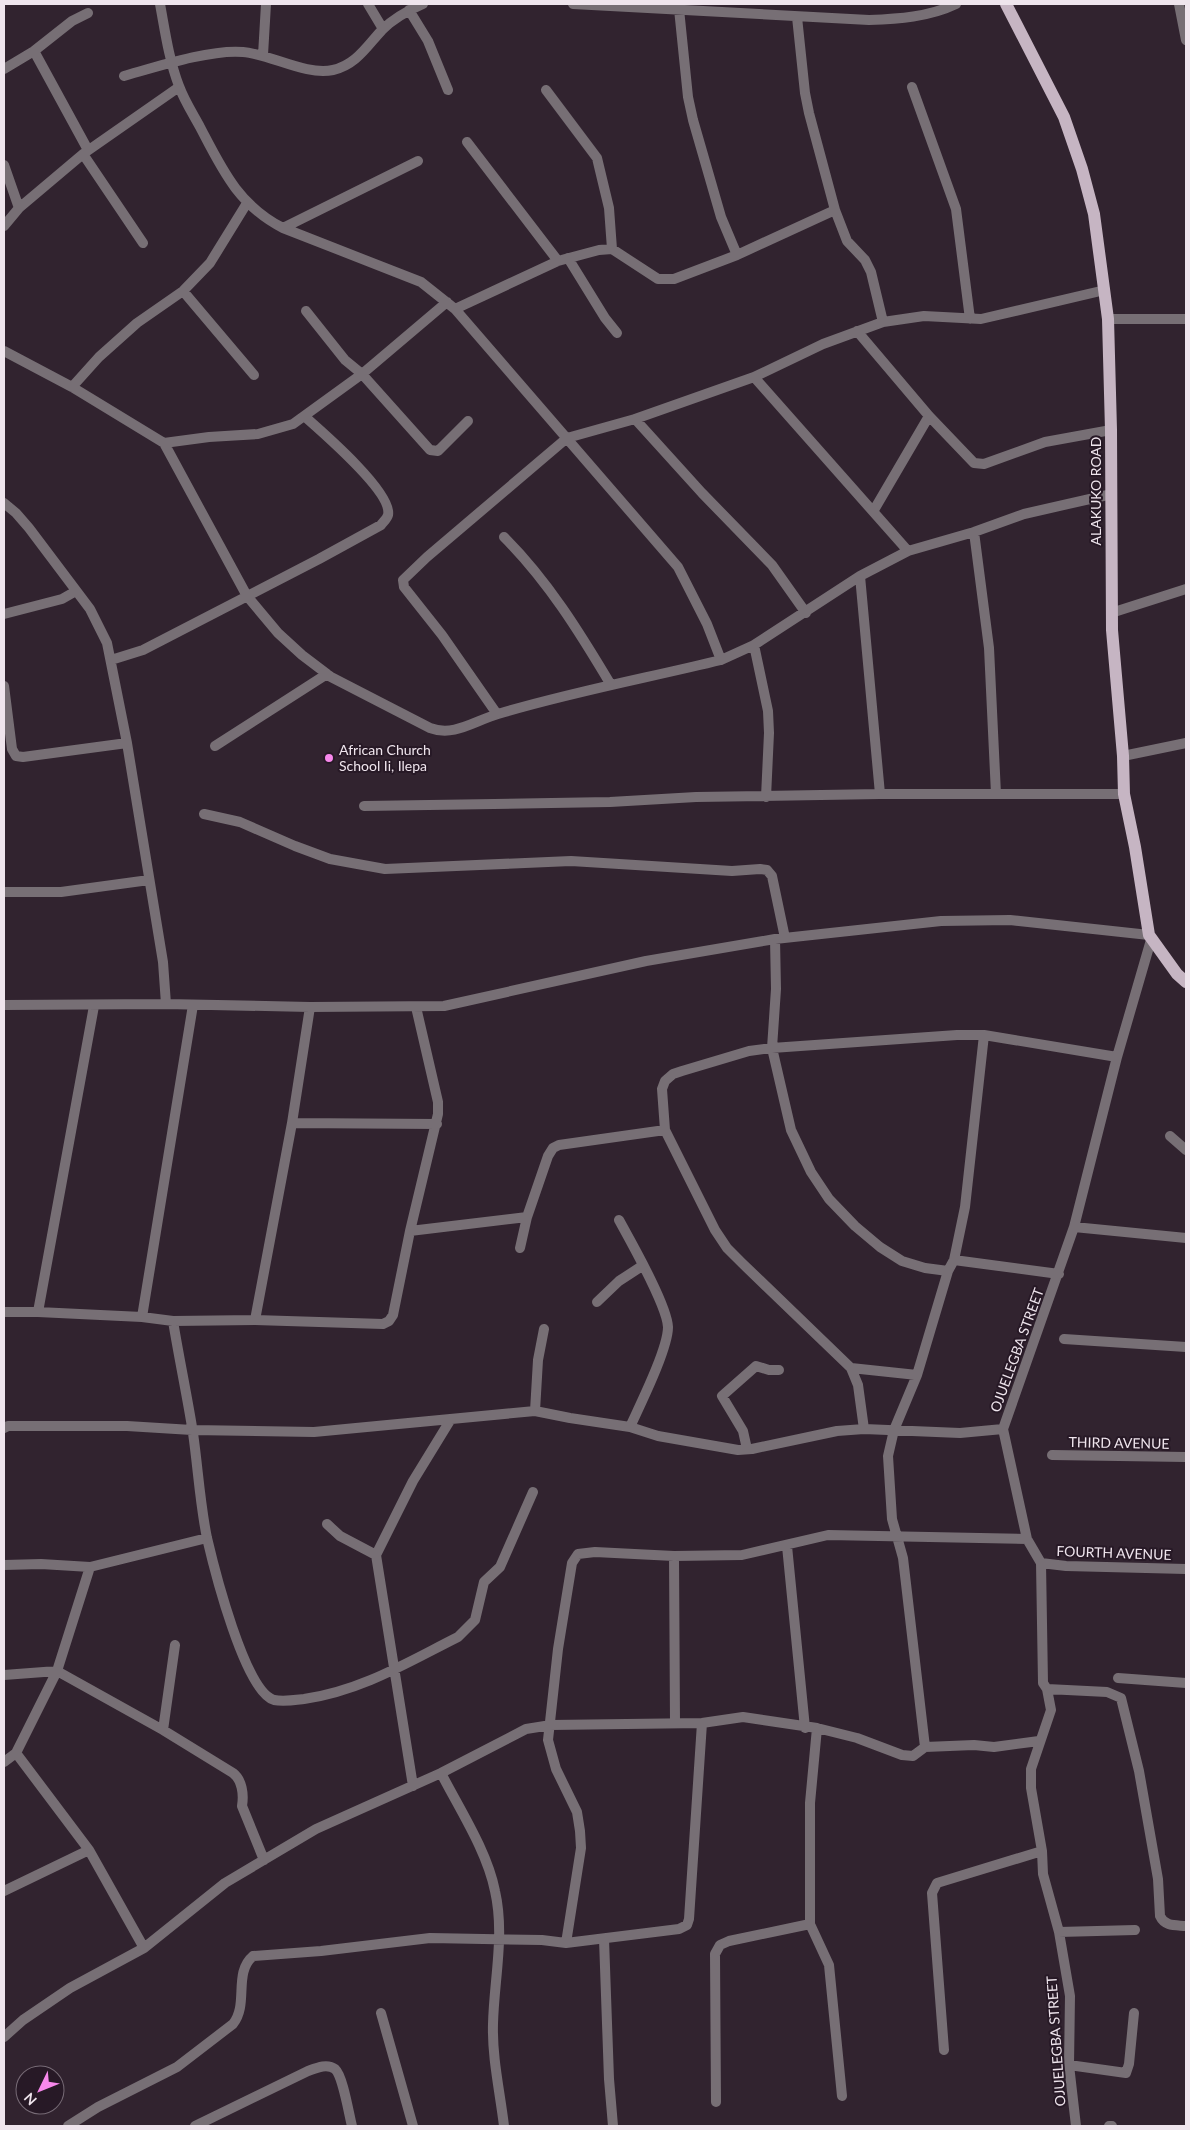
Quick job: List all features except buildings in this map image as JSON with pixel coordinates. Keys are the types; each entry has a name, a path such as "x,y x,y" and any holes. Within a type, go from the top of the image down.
{"main road":[{"name":"ALAKUKO ROAD","path":"1006,4 1054,94 1082,169 1094,214 1108,319 1114,668 1123,756 1124,794 1136,847 1150,938"},
{"path":"1150,938 1177,974 1186,982"}],"street":[{"path":"160,4 179,87 228,180 247,203 269,221 283,228 421,282 456,309 678,566 707,624 721,660"},
{"path":"263,56 266,4"},
{"path":"368,4 383,29"},
{"path":"124,76 172,63 229,52 244,52 288,64 325,71 334,70 354,61 383,29 409,10 424,4"},
{"path":"572,4 653,6 679,10 869,20 900,19 947,8 956,4"},
{"path":"1179,4 1186,40"},
{"path":"409,10 428,41 448,90"},
{"path":"679,10 688,97 693,120 722,221 737,254"},
{"path":"4,69 34,51 72,21 88,13"},
{"path":"797,17 805,93 835,210 847,241 865,260 871,272 883,322"},
{"path":"34,51 86,152 143,243"},
{"path":"4,226 20,208 86,152 179,87"},
{"path":"912,87 956,209 970,319"},
{"path":"546,90 597,158 609,208 612,250"},
{"path":"467,142 563,259 617,333"},
{"path":"283,228 418,161"},
{"path":"4,165 20,208"},
{"path":"72,387 99,357 138,323 184,290 210,263 247,203"},
{"path":"456,309 563,259 594,251 612,250 658,279 666,280 686,275 835,210"},
{"path":"184,290 254,375"},
{"path":"497,714 442,635 404,587 403,580 427,557 567,438 635,419 754,377 857,330 883,322 924,316 970,319 998,317 1105,290"},
{"path":"164,443 209,436 258,434 293,424 315,406 362,374 447,302"},
{"path":"306,311 346,360 362,374 430,450 438,451 468,421"},
{"path":"1108,319 1186,319"},
{"path":"857,330 971,462 984,464 1044,442 1111,430"},
{"path":"4,351 72,387 164,443 247,596 278,633 327,674 442,733 497,714 721,660 754,645 806,613 860,576 908,551 974,532 1033,512 1112,494"},
{"path":"754,377 874,510 908,551"},
{"path":"111,660 142,650 372,532 381,525 388,516 387,509 376,488 352,460 304,416"},
{"path":"874,510 930,416"},
{"path":"635,419 702,493 772,565 806,613"},
{"path":"4,503 29,528 90,609 107,644 163,962 166,1004"},
{"path":"974,532 989,648 996,794"},
{"path":"504,538 553,595 580,633 612,685"},
{"path":"860,576 880,794"},
{"path":"1112,613 1186,589"},
{"path":"4,614 62,599 76,591"},
{"path":"754,645 768,711 769,733 766,797"},
{"path":"215,746 327,674"},
{"path":"4,686 12,749 16,756 126,744"},
{"path":"1123,756 1186,743"},
{"path":"364,806 610,802 696,797 880,794 1124,794"},
{"path":"204,814 240,822 295,846 330,858 385,870 571,861 732,871 767,870 772,876 780,938 772,1048 791,1130 811,1172 829,1199 855,1226 880,1247 902,1261 925,1268 948,1271"},
{"path":"4,892 61,892 149,880"},
{"path":"4,1005 444,1006 646,962 780,938 942,921 996,920 1150,938"},
{"name":"OJUELEGBA STREET","path":"1076,2126 1069,2066 1070,1996 1059,1932 1043,1874 1042,1852 1031,1779 1031,1769 1052,1710 1047,1689 1043,1683 1040,1563 1027,1539 1003,1429 1074,1227 1116,1057 1150,938"},
{"path":"142,1317 192,1005"},
{"path":"38,1312 94,1006"},
{"path":"255,1320 292,1123 310,1007"},
{"path":"4,1312 142,1317 173,1321 255,1320 383,1324 389,1321 393,1315 410,1231 437,1124 438,1102 416,1007"},
{"path":"864,1429 858,1385 851,1368 727,1248 715,1230 665,1130 662,1089 665,1081 673,1074 749,1051 957,1035 984,1035 1116,1057"},
{"path":"925,1747 903,1558 892,1519 888,1456 894,1430 917,1374 948,1271 954,1260 965,1207 984,1035"},
{"path":"292,1123 437,1124"},
{"path":"520,1248 527,1217 548,1156 553,1148 559,1145 665,1130"},
{"path":"1170,1136 1186,1150"},
{"path":"410,1231 527,1217"},
{"path":"619,1220 659,1300 668,1327 665,1344 630,1427"},
{"path":"1074,1227 1186,1238"},
{"path":"954,1260 1059,1274"},
{"path":"598,1302 619,1281 642,1266"},
{"path":"173,1321 192,1430 207,1538 241,1654 266,1696 274,1700 291,1701 341,1692 376,1679 458,1637 475,1620 484,1582 500,1566 533,1492"},
{"path":"535,1411 538,1360 544,1329"},
{"path":"1064,1339 1186,1347"},
{"path":"747,1449 743,1432 722,1396 756,1366 770,1370 779,1370"},
{"path":"851,1368 917,1374"},
{"path":"4,1428 8,1426 127,1426 192,1430 314,1432 535,1411 630,1427 658,1436 738,1450 837,1431 864,1429 960,1433 1003,1429"},
{"path":"413,1786 376,1555 413,1481 451,1419"},
{"name":"THIRD AVENUE","path":"1052,1455 1186,1457"},
{"path":"327,1524 340,1536 376,1555"},
{"path":"566,1943 581,1848 580,1831 577,1812 556,1770 548,1740 558,1649 575,1557 578,1554 595,1552 674,1556 742,1555 828,1535 1027,1539"},
{"path":"4,1565 90,1566 207,1538"},
{"path":"787,1546 805,1728"},
{"path":"674,1556 675,1723"},
{"name":"FOURTH AVENUE","path":"1040,1563 1066,1566 1186,1569"},
{"path":"4,1762 16,1753 57,1671 90,1566"},
{"path":"163,1730 176,1645"},
{"path":"4,1675 57,1671 163,1730 238,1777 243,1798 242,1806 264,1860"},
{"path":"1118,1678 1186,1683"},
{"path":"1047,1689 1107,1692 1121,1698 1139,1770 1158,1879 1160,1916 1162,1922 1186,1926"},
{"path":"4,2037 23,2020 70,1988 144,1948 225,1883 316,1829 441,1773 526,1729 551,1725 702,1723 743,1717 805,1728 817,1728 857,1738 902,1755 913,1756 925,1747 974,1745 994,1747 1040,1741"},
{"path":"68,2126 98,2107 177,2067 233,2024 239,2016 244,1966 253,1956 322,1951 430,1938 566,1943 679,1929 687,1925 696,1840 702,1723"},
{"path":"817,1728 810,1803 810,1924 829,1964 842,2096"},
{"path":"16,1753 89,1850 144,1948"},
{"path":"441,1773 490,1871 496,1893 500,1940 492,2025 494,2057 504,2126"},
{"path":"4,1892 89,1850"},
{"path":"944,2050 932,1894 937,1883 1042,1852"},
{"path":"716,2102 715,1954 720,1945 729,1941 810,1924"},
{"path":"1059,1932 1135,1930"},
{"path":"604,1939 608,2079 613,2126"},
{"path":"381,2013 413,2126"},
{"path":"1069,2066 1126,2073 1129,2064 1134,2013"},
{"path":"195,2126 308,2071 328,2066 336,2070 340,2079 352,2126"}],"place":[{"name":"African Church School Ii, Ilepa","path":"329,758"}]}
